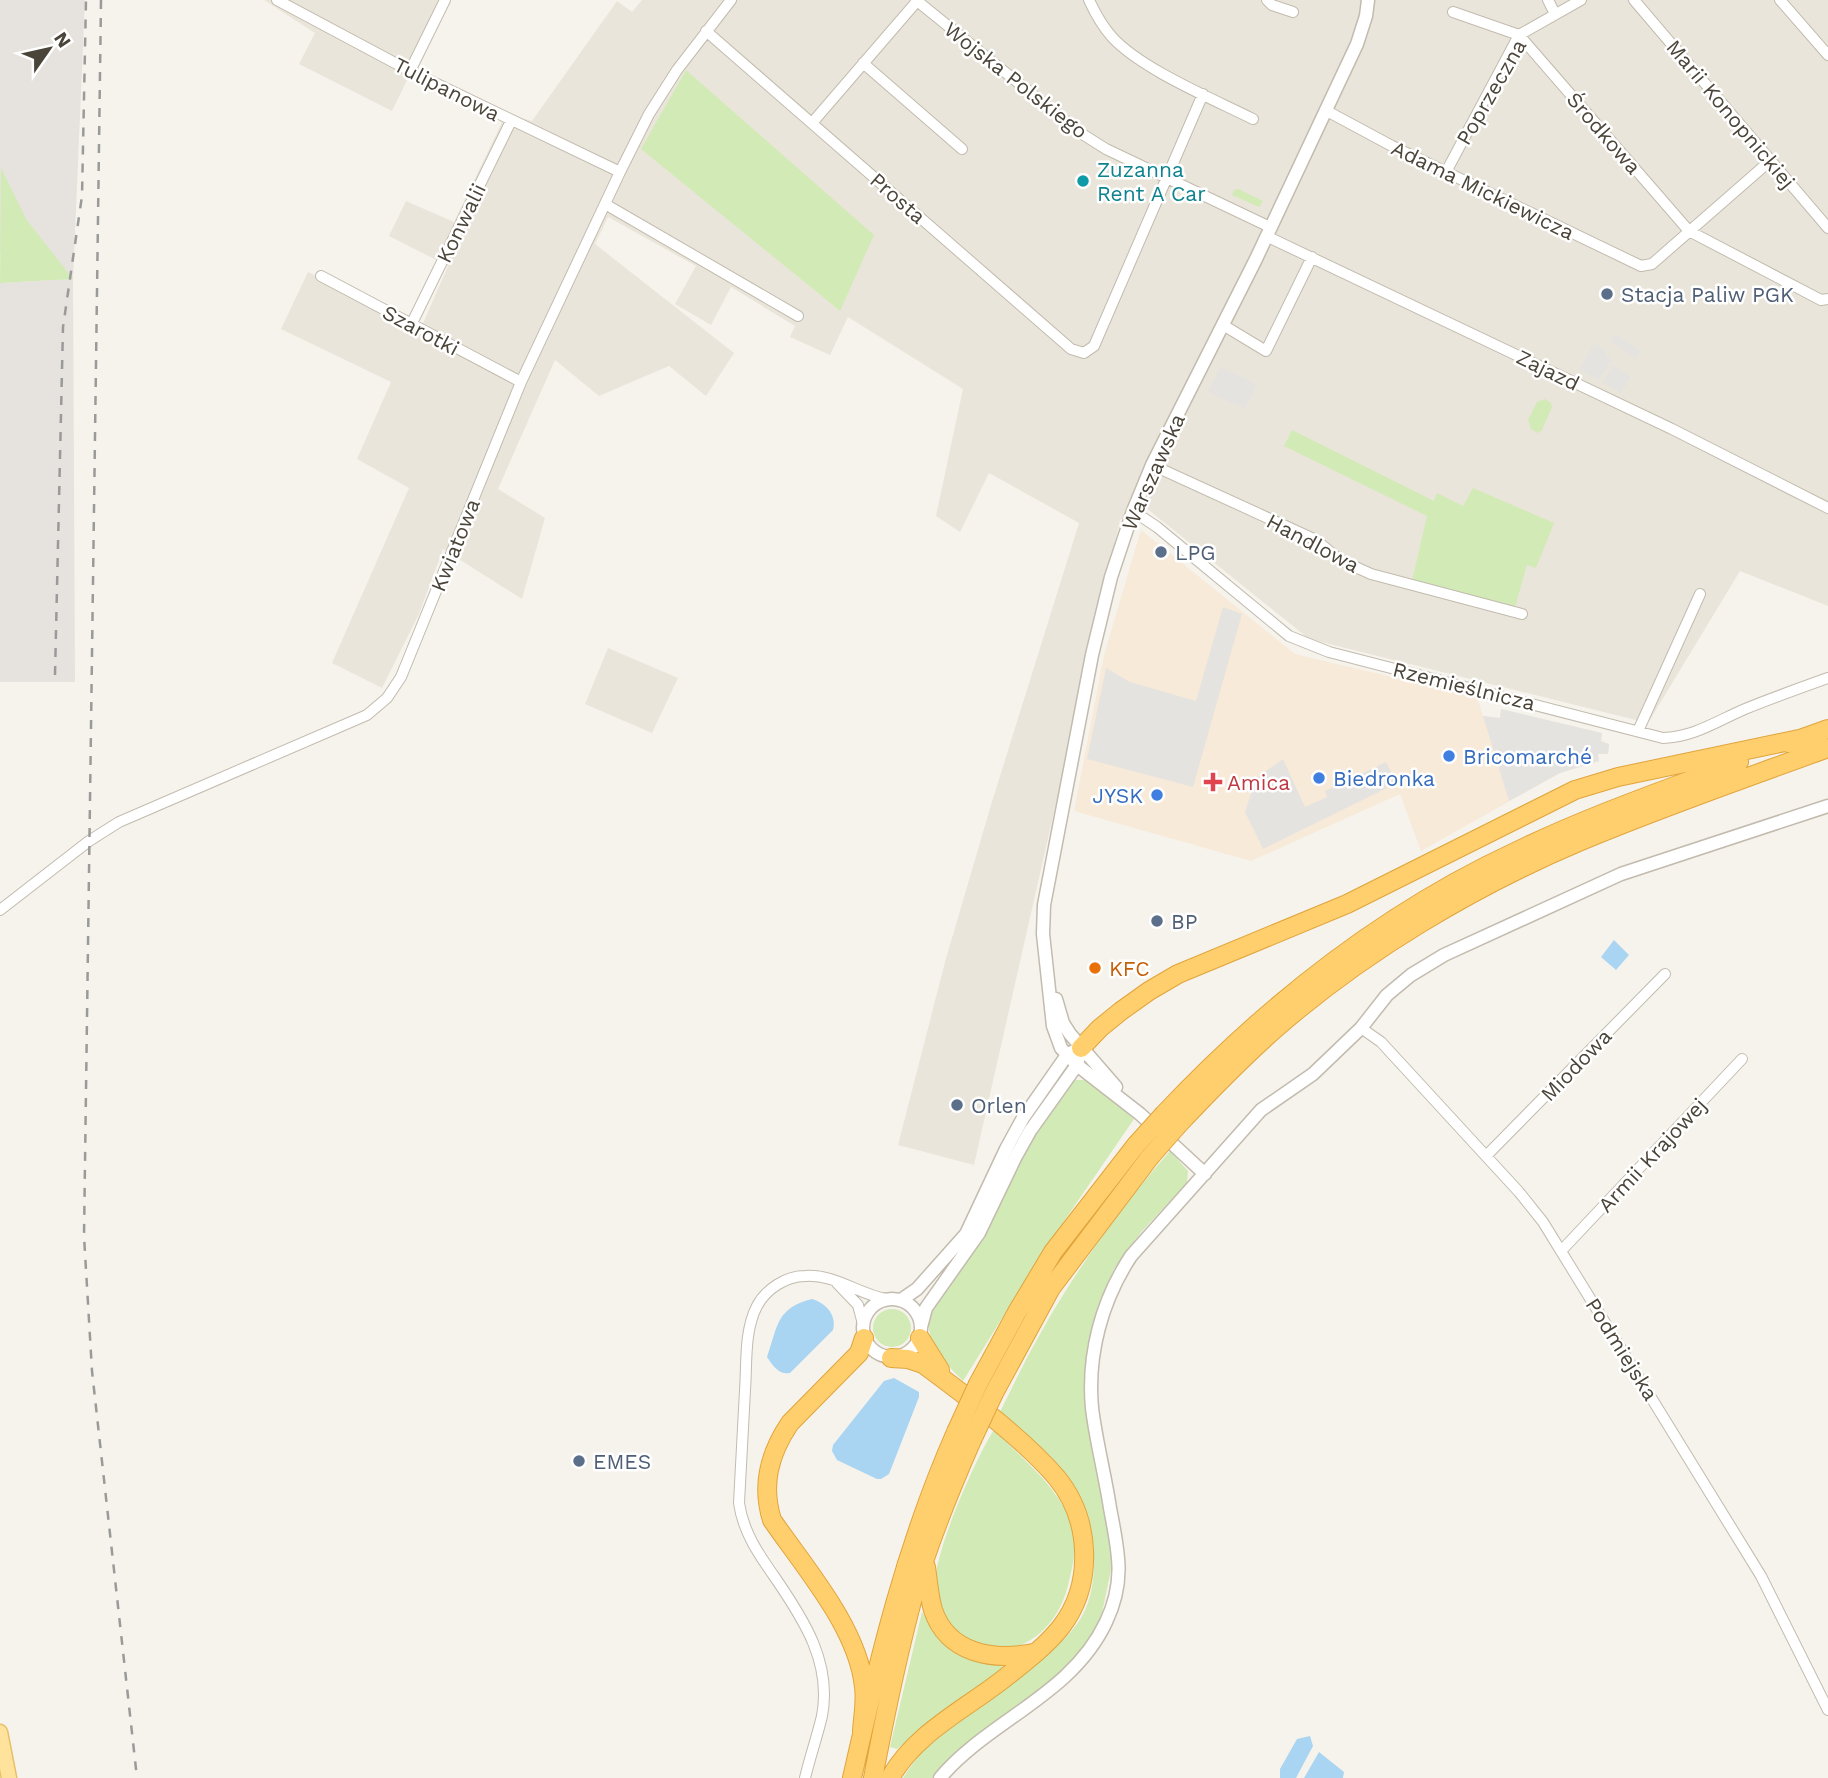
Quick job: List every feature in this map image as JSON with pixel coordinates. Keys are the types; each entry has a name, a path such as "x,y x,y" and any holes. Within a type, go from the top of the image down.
{"highway":[{"path":"873,1778 888,1699 925,1560 953,1483 978,1384 1053,1252 1171,1119 1211,1065 1302,985 1411,909 1515,851 1643,798 1828,729"},
{"path":"1075,1056 1100,1028 1121,1011 1178,974 1378,889 1575,790 1619,777 1799,739"},
{"path":"1171,1119 1220,1080 1275,1029 1346,974 1430,919 1520,870 1579,842 1828,748"},
{"path":"852,1778 905,1564 937,1473 995,1393 1051,1288 1143,1151"},
{"path":"862,1731 864,1689 854,1647 840,1618 772,1520 767,1503 767,1473 782,1435 790,1423 859,1353 863,1331"},
{"path":"920,1333 928,1354 951,1384"},
{"path":"890,1778 906,1755 934,1729 1005,1678 1063,1625 1078,1596 1085,1555 1078,1514 1064,1488 1049,1470 951,1384 923,1364 908,1359 891,1358"},
{"path":"925,1560 934,1611 946,1633 970,1650 984,1655 1009,1658 1034,1653"}],"main road":[{"path":"0,1731 9,1778"}],"street":[{"name":"Tulipanowa","path":"277,0 410,71 621,172"},
{"path":"410,71 445,0"},
{"name":"Kwiatowa","path":"0,911 89,841 119,822 367,715 387,698 401,677 521,382 649,114 677,69 731,0"},
{"path":"813,123 917,0"},
{"name":"Wojska Polskiego","path":"917,0 1079,132 1106,149 1167,177 1268,231"},
{"path":"1089,0 1112,37 1133,56 1253,119"},
{"path":"1267,0 1272,5 1293,12"},
{"name":"Warszawska","path":"1205,1174 1075,1056 1049,975 1043,914 1092,655 1111,576 1133,510 1152,465 1223,326 1357,44 1368,0"},
{"path":"1548,0 1555,14"},
{"name":"Poprzeczna","path":"1446,172 1519,35 1581,0"},
{"name":"Marii Konopnickiej","path":"1634,0 1828,228"},
{"path":"1780,0 1828,55"},
{"path":"1453,12 1519,35"},
{"name":"Prosta","path":"706,31 1071,349 1084,352 1094,346 1167,177"},
{"name":"Środkowa","path":"1519,35 1689,231"},
{"path":"863,63 962,149"},
{"path":"1167,177 1203,94"},
{"name":"Adama Mickiewicza","path":"1325,110 1392,146 1642,266 1652,264 1689,231"},
{"name":"Konwalii","path":"411,325 511,121"},
{"path":"1771,160 1689,231 1821,300 1828,299"},
{"path":"605,204 798,316"},
{"name":"Zajazd","path":"1268,231 1312,257 1672,429 1828,508"},
{"path":"1223,326 1266,351 1312,257"},
{"name":"Szarotki","path":"321,276 521,382"},
{"name":"Handlowa","path":"1152,465 1316,540 1340,560 1371,574 1522,614"},
{"name":"Rzemieślnicza","path":"1133,510 1289,636 1329,652 1663,738 1681,738 1694,734 1746,709 1828,678"},
{"path":"1638,731 1700,594"},
{"path":"940,1778 957,1760 1065,1678 1086,1654 1106,1622 1115,1598 1120,1562 1092,1408 1093,1356 1098,1329 1116,1279 1131,1256 1261,1110 1313,1074 1361,1028 1387,995 1411,975 1444,955 1621,874 1828,806"},
{"name":"Miodowa","path":"1486,1156 1665,974"},
{"name":"Podmiejska","path":"1361,1028 1381,1042 1534,1210 1761,1576 1828,1710"},
{"path":"901,1300 918,1289 966,1234 1017,1128 1075,1056"},
{"path":"834,1280 858,1305 863,1331 875,1352 891,1358 908,1353 920,1333 926,1308 979,1233 1016,1156 1075,1056"},
{"name":"Armii Krajowej","path":"1561,1251 1742,1059"},
{"path":"805,1778 822,1714 822,1673 818,1650 803,1618 746,1532 739,1503 750,1328 758,1304 780,1283 795,1276 808,1275 851,1285 867,1296 901,1300 915,1310 920,1333"},
{"path":"863,1331 871,1308 886,1299"}],"shaded area":[{"path":"0,0 85,0 73,279 75,682 0,682 0,283 71,279 0,253"},
{"path":"264,0 446,0 392,111 299,64 315,33"},
{"path":"642,0 1828,0 1828,606 1740,571 1648,723 1309,639 1145,507 1120,520 974,1165 898,1145 945,962 1079,523 989,473 960,532 936,516 963,389 848,317 830,355 790,337 795,326 731,287 711,325 675,304 696,266 608,217 595,244 734,353 706,396 669,366 599,396 555,360 498,489 545,518 522,599 443,549 419,614 382,688 332,663 409,488 357,459 391,382 281,329 308,272 421,328 448,266 389,236 406,201 454,222 506,114 532,121 617,1 632,12","holes":["686,70 840,311 642,149"]},
{"path":"1615,334 1640,351 1636,359 1611,341"},
{"path":"1594,343 1607,351 1605,355 1612,360 1599,380 1579,370"},
{"path":"1613,365 1631,377 1621,393 1602,382"},
{"path":"1220,367 1257,384 1245,409 1208,392"},
{"path":"1141,530 1295,654 1477,697 1483,716 1500,718 1501,709 1602,733 1601,741 1609,744 1608,754 1598,754 1599,761 1560,773 1421,851 1400,794 1251,861 1074,811 1104,655"},
{"path":"1223,607 1242,614 1193,787 1087,759 1106,668 1130,682 1196,701"},
{"path":"608,648 678,678 652,733 585,704"},
{"path":"1501,709 1602,733 1601,741 1609,744 1608,754 1598,754 1599,761 1560,773 1509,801 1483,716 1500,718"},
{"path":"1283,759 1305,807 1327,797 1325,791 1386,762 1397,783 1263,849 1245,812 1256,778"}],"green space":[{"path":"686,70 874,235 840,311 641,149"},
{"path":"1,168 26,219 73,279 0,283"},
{"path":"1238,189 1263,201 1259,207 1232,195 1234,190"},
{"path":"1545,399 1552,407 1538,433 1531,429 1528,420 1537,402"},
{"path":"1292,430 1434,501 1437,493 1463,506 1473,488 1554,523 1536,568 1527,565 1515,607 1412,581 1427,516 1284,446"},
{"path":"1074,1080 1089,1080 1134,1119 1047,1246 963,1381 941,1358 932,1342 929,1311 1020,1156"},
{"path":"1170,1151 1188,1171 1187,1183 1142,1231 1114,1269 1097,1309 1088,1343 1084,1397 1113,1560 1102,1613 1089,1643 1046,1687 951,1756 932,1778 903,1778 941,1734 1035,1665 1057,1646 1083,1615 1091,1594 1094,1570 1092,1537 1087,1517 1070,1481 1059,1466 1032,1439 999,1414 1034,1346 1083,1264 1134,1194"},
{"path":"892,1309 905,1315 911,1328 905,1341 892,1347 879,1341 873,1328 879,1315"},
{"path":"994,1430 1060,1500 1073,1529 1075,1542 1066,1592 1051,1622 1026,1643 1001,1649 987,1647 962,1635 944,1614 935,1588 940,1554 948,1531 967,1483"},
{"path":"922,1612 938,1634 955,1650 975,1660 1002,1665 1003,1671 897,1749 890,1747"}],"water":[{"path":"1614,940 1629,955 1616,970 1601,957"},
{"path":"812,1299 829,1310 833,1319 833,1330 790,1373 783,1373 774,1367 767,1357 777,1327 791,1308"},
{"path":"894,1378 919,1392 919,1397 889,1474 877,1479 837,1460 832,1451 833,1445 884,1381"},
{"path":"1310,1736 1313,1746 1296,1778 1280,1778 1280,1769 1297,1739"},
{"path":"1319,1752 1344,1772 1343,1778 1304,1778"}],"railway":[{"path":"55,675 63,327 82,196 86,0"},
{"path":"101,0 84,1236 92,1371 137,1778"}],"place":[{"name":"Zuzanna Rent A Car","path":"1083,181"},
{"name":"Stacja Paliw PGK","path":"1607,294"},
{"name":"LPG","path":"1161,552"},
{"name":"Bricomarché","path":"1449,756"},
{"name":"Biedronka","path":"1319,778"},
{"name":"Amica","path":"1213,782"},
{"name":"JYSK","path":"1157,795"},
{"name":"BP","path":"1157,921"},
{"name":"KFC","path":"1095,968"},
{"name":"Orlen","path":"957,1105"},
{"name":"EMES","path":"579,1461"}]}
